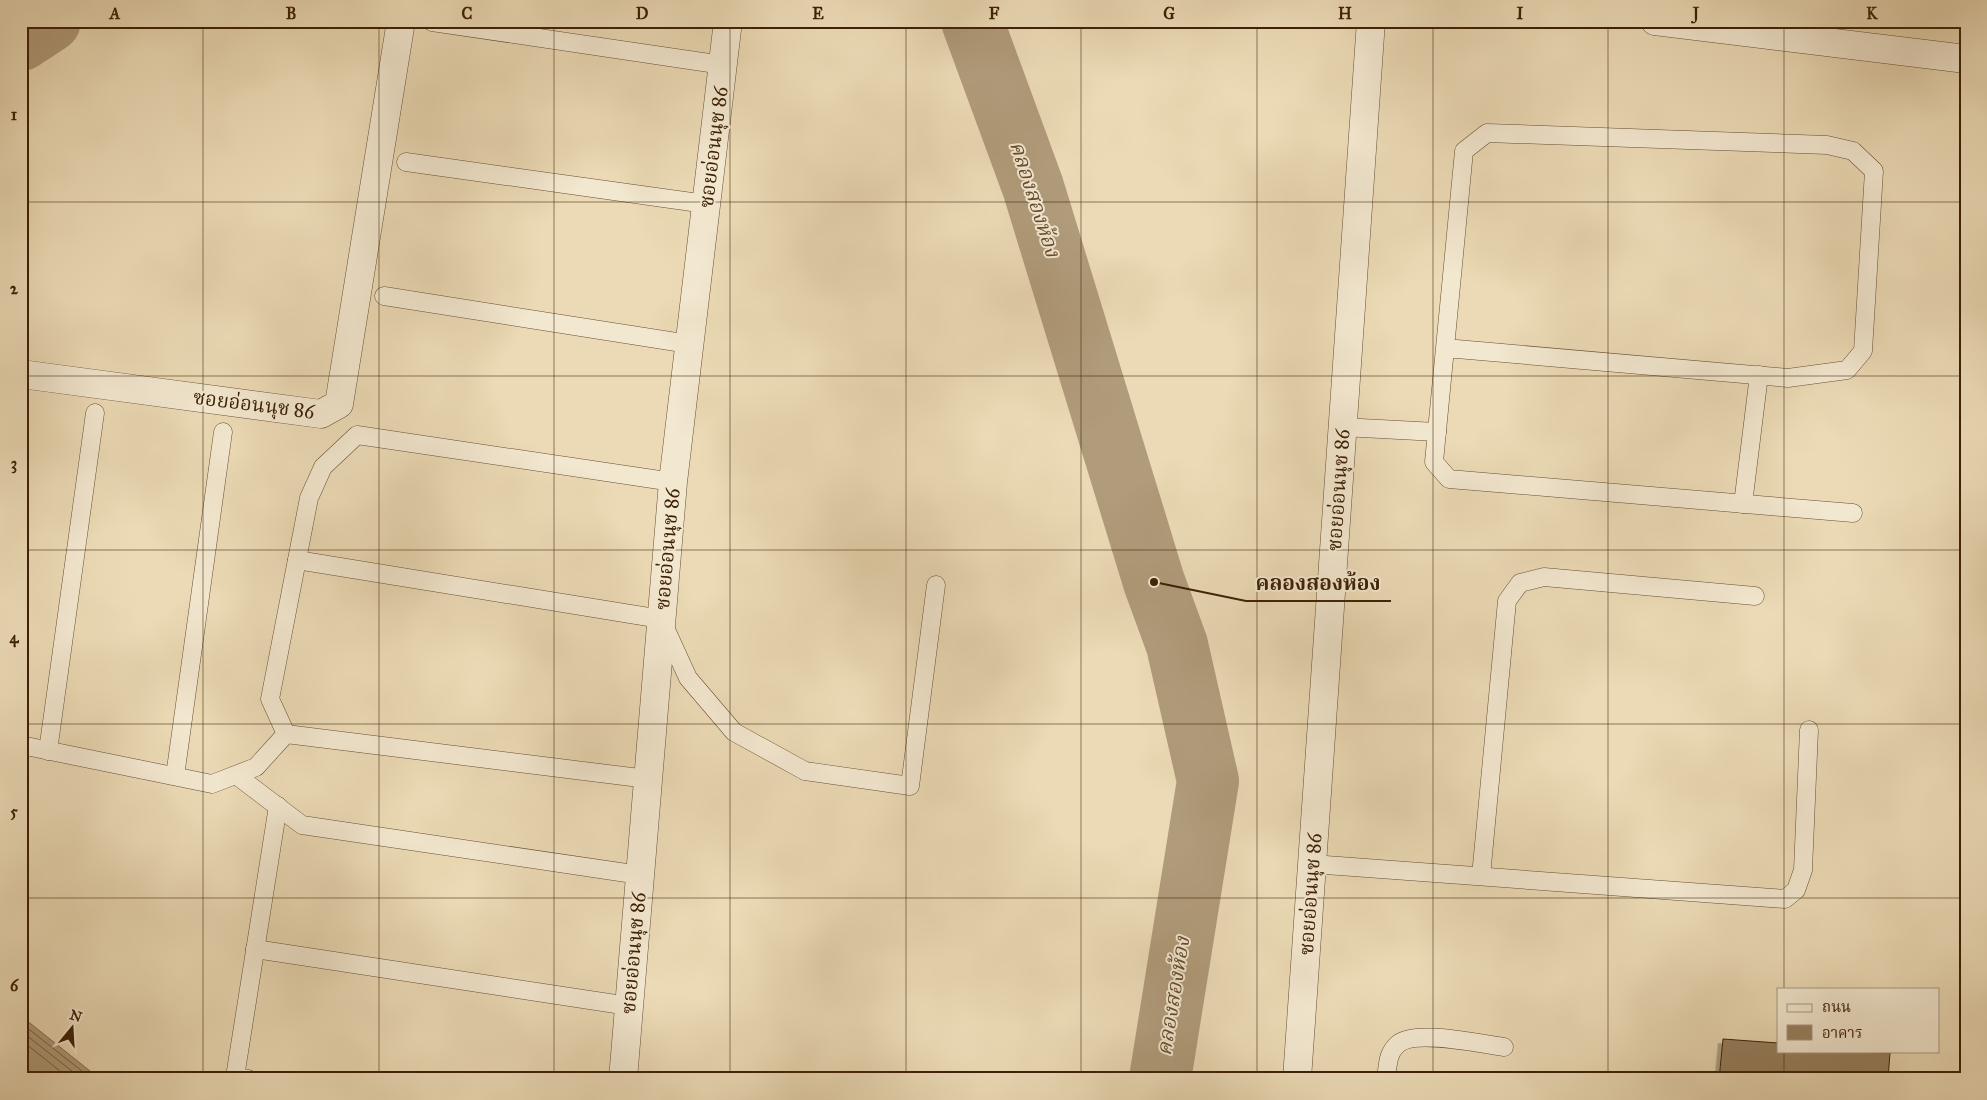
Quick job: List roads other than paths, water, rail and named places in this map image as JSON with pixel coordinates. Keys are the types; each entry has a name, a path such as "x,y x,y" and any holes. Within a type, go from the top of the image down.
{"street":[{"name":"ซอยอ่อนนุช 86","path":"21,374 321,414 339,404 401,21"},
{"name":"ซอยอ่อนนุช 86","path":"623,1079 673,482 728,21"},
{"name":"ซอยอ่อนนุช 86","path":"1297,1079 1371,21"},
{"path":"1654,21 1966,59"}],"lane":[{"path":"432,22 723,65"},
{"path":"1445,348 1788,378 1847,370 1863,351 1874,171 1853,151 1827,145 1487,133 1464,151 1434,462 1449,479 1853,514"},
{"path":"406,162 706,204"},
{"path":"384,296 689,344"},
{"path":"1743,504 1759,375"},
{"path":"48,751 95,413"},
{"path":"1342,427 1437,432"},
{"path":"175,776 223,432"},
{"path":"286,734 270,699 308,498 323,467 357,435 673,482"},
{"path":"297,560 661,620 688,678 734,732 805,771 910,786 936,585"},
{"path":"1481,876 1506,601 1520,583 1544,577 1755,596"},
{"path":"1312,864 1784,899 1796,890 1803,870 1809,730"},
{"path":"21,745 212,784 256,767 286,734"},
{"path":"286,734 648,779"},
{"path":"236,775 302,825 640,875"},
{"path":"248,1079 235,1077 278,806"},
{"path":"255,949 629,1006"},
{"path":"1386,1079 1389,1055 1399,1042 1420,1036 1504,1047"}],"water":[{"path":"21,1016 100,1079 21,1079"}],"waterway":[{"path":"21,40 50,21"},
{"name":"คลองสองห้อง","path":"972,21 1033,187 1154,582 1177,645 1208,781 1160,1079"}],"place":[{"name":"คลองสองห้อง","path":"1154,582"}]}
